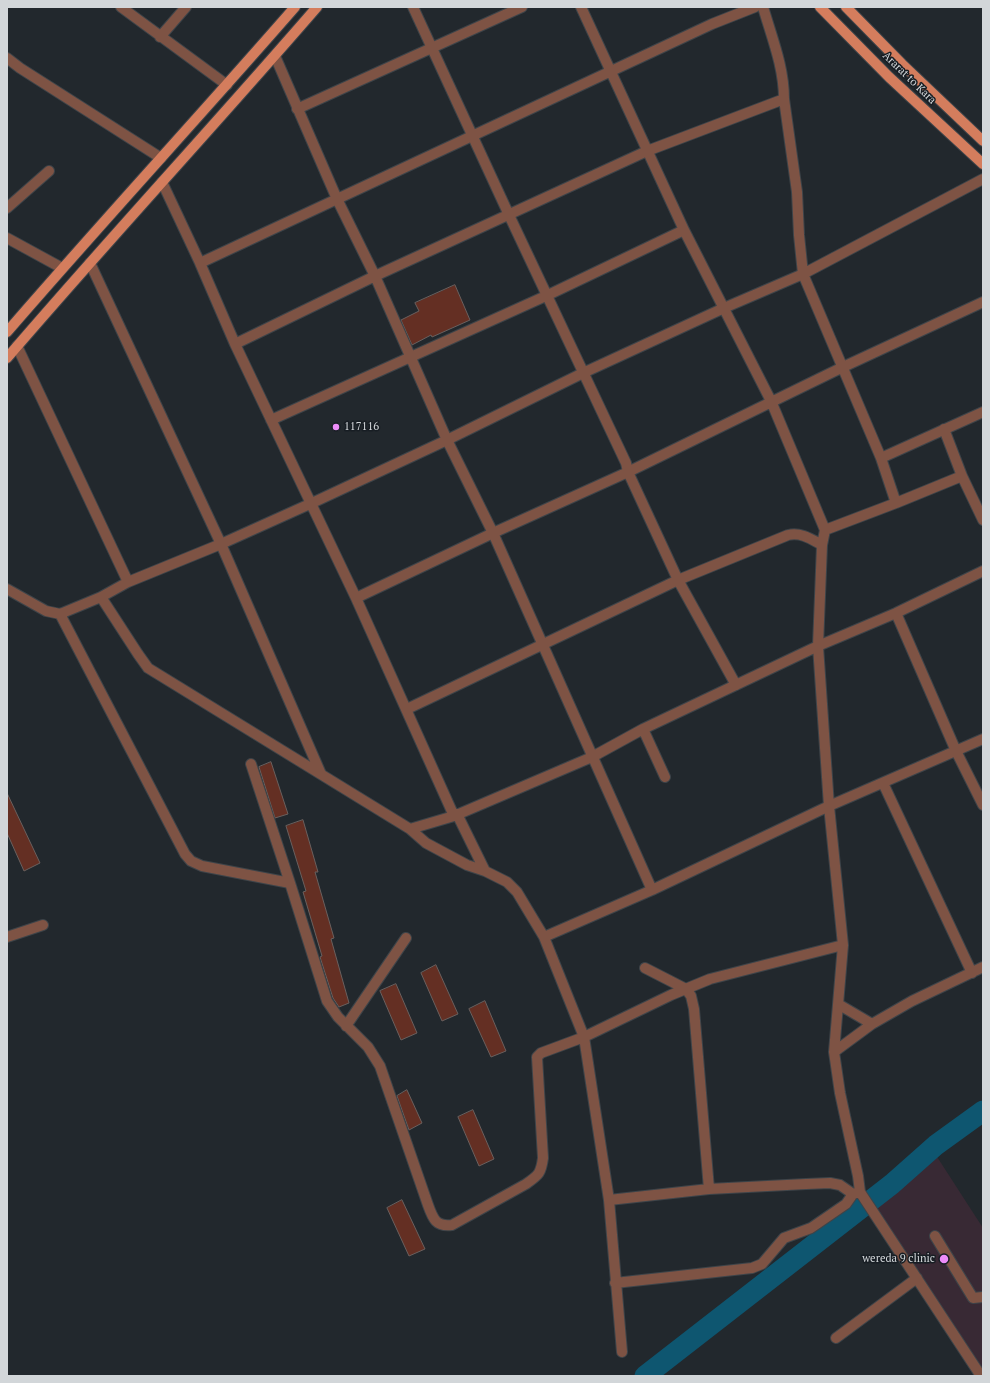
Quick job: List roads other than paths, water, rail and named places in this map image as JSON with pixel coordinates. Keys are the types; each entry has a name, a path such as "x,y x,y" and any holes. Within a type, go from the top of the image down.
{"main road":[{"path":"7,332 62,268 227,85 295,7"},
{"path":"7,358 317,7"},
{"name":"Ararat to Kara","path":"820,7 889,77 983,164"},
{"name":"Ararat to Kara","path":"846,7 902,64 983,141"},
{"path":"889,77 902,64"},
{"path":"33,302 46,313"}],"street":[{"path":"121,7 227,85"},
{"path":"160,37 186,7"},
{"path":"413,7 626,463 628,472 678,580 736,685"},
{"path":"297,109 522,7"},
{"path":"581,7 684,230 771,401 825,530 822,545 818,646 829,806 843,945 834,1052 840,1093 858,1176 856,1193 846,1204 811,1228 794,1233 784,1238 762,1264 752,1268 615,1283"},
{"path":"200,263 712,24 755,7"},
{"path":"763,7 781,64 784,99 797,192 803,274 881,458 896,503"},
{"path":"275,56 337,200 375,276 447,440 493,533 652,890"},
{"path":"7,58 20,68 161,158"},
{"path":"235,344 375,276 647,151 784,99"},
{"path":"7,208 49,170"},
{"path":"7,589 46,611 60,614 101,597 128,582 221,544 312,503 447,440 583,373 724,308 803,274 983,179"},
{"path":"162,182 200,263 235,344 312,503 455,815 485,871"},
{"path":"271,420 548,295 684,230"},
{"path":"7,238 62,268"},
{"path":"90,263 221,544 321,774"},
{"path":"356,598 493,533 628,472 771,401 983,302"},
{"path":"17,346 128,582"},
{"path":"881,458 983,412"},
{"path":"944,429 962,476 983,520"},
{"path":"825,530 962,476"},
{"path":"407,709 678,580 788,535 803,535 822,545"},
{"path":"410,829 455,815 592,757 643,729 818,646 896,613 983,571"},
{"path":"101,597 148,668 410,829 426,843 467,865 485,871 507,882 516,892 544,937 584,1037 609,1200 622,1352"},
{"path":"896,613 956,751 983,806"},
{"path":"60,614 185,854 191,861 202,866 290,883"},
{"path":"643,729 665,777"},
{"path":"544,937 652,890 829,806 983,739"},
{"path":"251,764 290,883 323,992 331,1009 368,1047 380,1066 432,1216 439,1224 444,1226 452,1225 526,1184 542,1169 543,1158 537,1057 541,1053 584,1037 686,989 722,976 843,945"},
{"path":"883,783 972,973"},
{"path":"7,937 43,925"},
{"path":"346,1026 406,938"},
{"path":"834,1052 872,1024 912,1001 983,967"},
{"path":"645,968 686,989 691,996 694,1008 709,1189"},
{"path":"838,1004 872,1024"},
{"path":"609,1200 709,1189 830,1183 840,1185 856,1193 866,1202 981,1376"},
{"path":"935,1236 972,1298 983,1297"},
{"path":"836,1338 917,1278"}],"waterway":[{"path":"645,1376 892,1184 936,1145 983,1111"}],"place":[{"name":"117116","path":"336,427"},
{"name":"wereda 9 clinic","path":"944,1259"}]}
